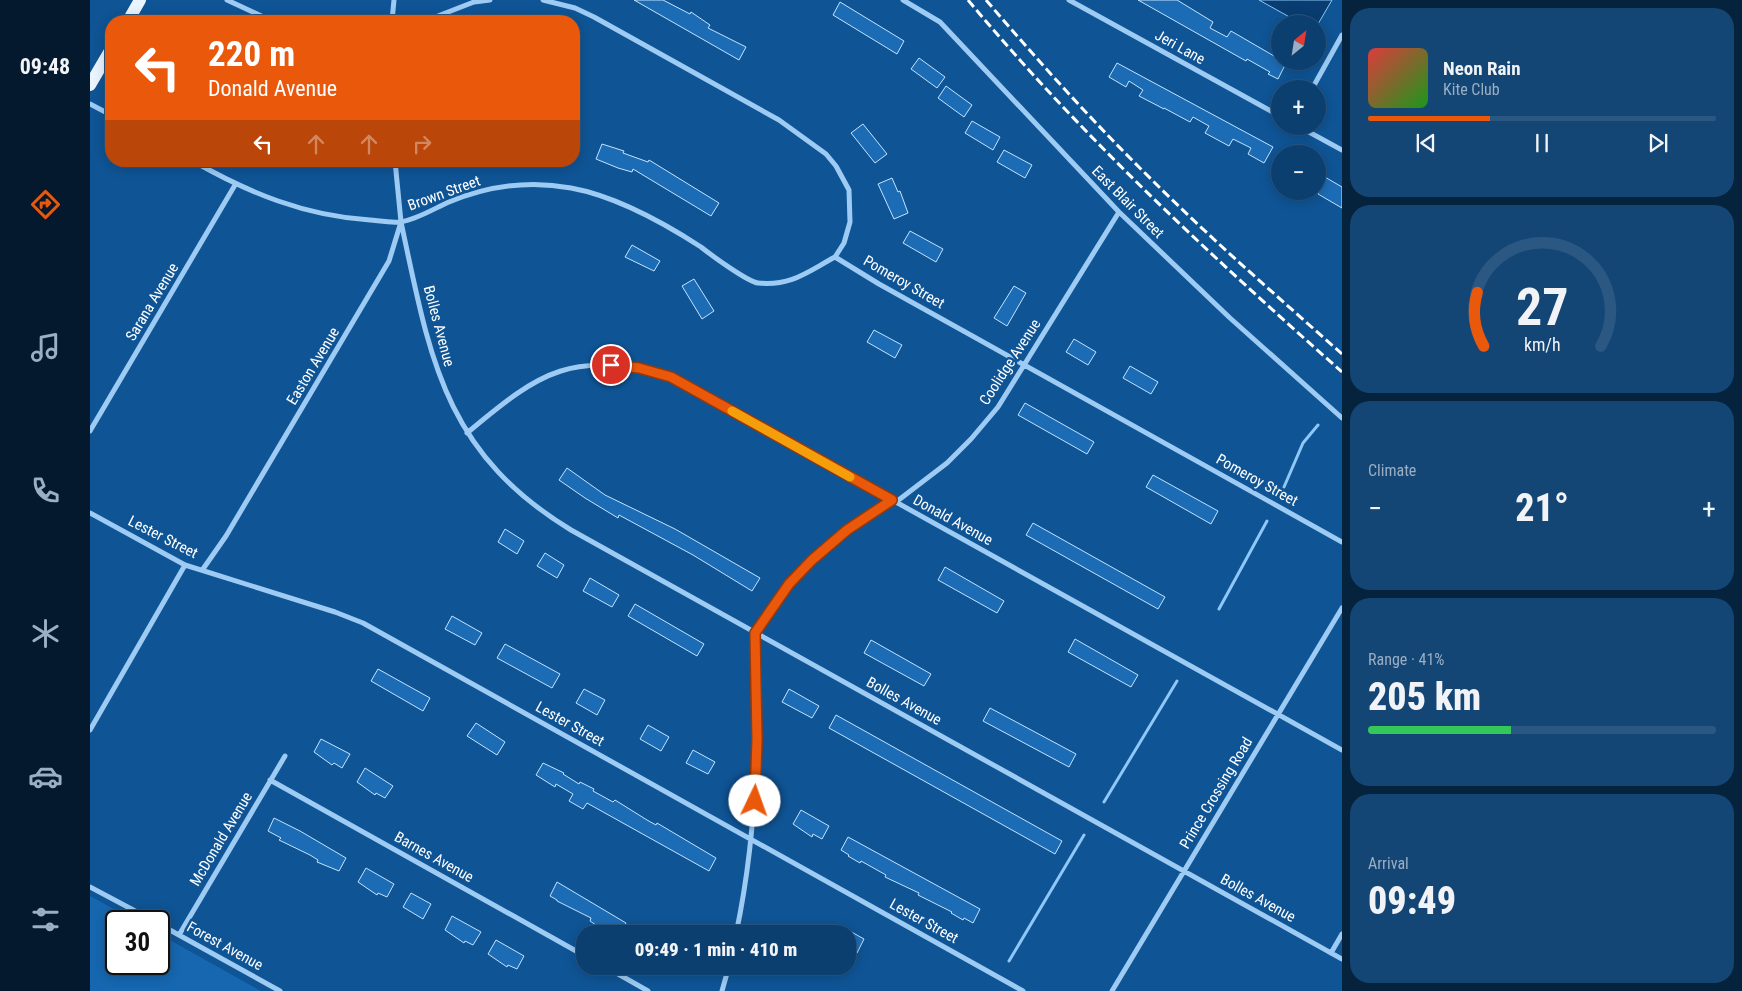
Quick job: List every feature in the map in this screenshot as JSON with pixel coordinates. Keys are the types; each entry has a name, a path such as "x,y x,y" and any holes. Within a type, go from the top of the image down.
{"main road":[{"path":"131,15 140,0"},
{"path":"90,86 105,60"}],"street":[{"path":"227,0 259,15"},
{"path":"393,15 394,0"},
{"path":"440,15 474,2 490,0"},
{"path":"543,0 575,8 594,17 779,120 826,154 836,166 849,190 850,222 844,243 835,257"},
{"name":"East Blair Street","path":"903,0 940,22 1119,212 1230,318 1342,418"},
{"name":"Jeri Lane","path":"1069,0 1271,111"},
{"path":"1317,80 1342,35"},
{"path":"90,104 105,112"},
{"path":"1314,135 1342,150"},
{"name":"Brown Street","path":"204,167 235,185 310,211 354,219 401,222 482,190 526,184 558,186 598,194 635,210 700,246 756,283 790,280 806,275 835,257"},
{"name":"Easton Avenue","path":"203,569 226,536 389,260 401,222 396,167"},
{"name":"Sarana Avenue","path":"90,431 235,185"},
{"name":"Coolidge Avenue","path":"755,633 789,584 818,554 847,530 894,501 946,463 971,439 998,406 1119,212"},
{"name":"Bolles Avenue","path":"401,222 423,325 452,407 472,441 503,479 549,517 1342,959"},
{"name":"Pomeroy Street","path":"835,257 1024,365 1342,542"},
{"name":"Donald Avenue","path":"467,433 514,394 564,369 598,365 639,368 671,377 1342,750"},
{"name":"Lester Street","path":"90,513 185,565 203,569 364,623 1023,991"},
{"path":"90,730 185,565"},
{"name":"Prince Crossing Road","path":"1112,991 1342,608"},
{"path":"738,925 752,840 757,739 755,633"},
{"name":"McDonald Avenue","path":"179,935 285,756"},
{"name":"Barnes Avenue","path":"270,780 576,951"},
{"path":"90,887 133,910"},
{"name":"Forest Avenue","path":"170,930 280,991"},
{"path":"1331,953 1342,934"},
{"path":"620,975 648,991"},
{"path":"722,991 726,975"}],"shaded area":[{"path":"1259,0 1332,0 1323,15 1286,15"},
{"path":"90,896 116,910 105,910 105,975 170,975 170,940 261,991 90,991"}],"building":[{"path":"634,0 663,0 690,14 691,12 710,25 708,28 746,47 739,60"},
{"path":"1138,0 1177,0 1213,22 1210,28 1227,37 1231,31 1271,54 1271,70 1282,70 1278,79 1268,74 1270,72 1247,59 1246,61"},
{"path":"840,2 904,41 897,54 833,15"},
{"path":"919,58 945,77 937,88 911,69"},
{"path":"1117,63 1271,146 1271,151 1264,163 1248,154 1251,148 1233,139 1229,146 1205,133 1209,126 1193,117 1190,122 1139,96 1143,90 1129,81 1126,87 1109,77"},
{"path":"946,86 972,105 964,117 938,98"},
{"path":"972,121 1000,137 993,150 965,133"},
{"path":"863,124 887,154 875,163 851,133"},
{"path":"602,144 648,162 649,160 719,203 711,216 633,169 632,172 596,159"},
{"path":"1004,150 1032,165 1025,178 997,162"},
{"path":"892,178 898,192 900,191 908,213 894,219 878,184"},
{"path":"1326,178 1342,187 1342,208 1326,199"},
{"path":"910,231 943,249 936,262 903,243"},
{"path":"632,245 660,261 654,271 625,257"},
{"path":"694,279 714,311 702,319 682,286"},
{"path":"1014,286 1026,293 1007,326 994,318"},
{"path":"874,330 902,345 895,358 867,342"},
{"path":"1074,339 1096,352 1088,365 1066,352"},
{"path":"1130,366 1158,382 1151,394 1123,378"},
{"path":"1025,403 1094,442 1087,454 1018,415"},
{"path":"567,468 605,495 675,529 760,578 752,591 693,555 619,515 618,518 585,498 559,480"},
{"path":"1153,475 1218,511 1211,524 1146,487"},
{"path":"1033,523 1165,597 1158,609 1026,535"},
{"path":"505,529 524,541 517,554 498,542"},
{"path":"545,553 564,565 557,578 537,566"},
{"path":"945,567 1004,601 997,613 938,580"},
{"path":"590,578 619,595 612,607 583,591"},
{"path":"635,604 704,644 697,656 628,616"},
{"path":"452,616 482,633 475,645 445,629"},
{"path":"1075,639 1138,675 1131,687 1068,652"},
{"path":"871,640 931,674 924,686 864,653"},
{"path":"505,644 560,674 552,688 497,658"},
{"path":"378,669 430,698 423,711 371,681"},
{"path":"584,689 605,700 597,715 576,703"},
{"path":"789,689 819,706 812,718 782,702"},
{"path":"990,708 1076,754 1069,767 983,721"},
{"path":"836,715 1062,841 1055,854 829,728"},
{"path":"476,723 505,742 497,755 467,736"},
{"path":"648,725 669,737 661,751 640,739"},
{"path":"321,739 350,754 342,768 334,763 332,765 314,752"},
{"path":"693,750 715,762 708,774 686,763"},
{"path":"543,763 564,773 579,784 580,782 594,789 593,791 613,802 615,800 656,825 657,823 716,858 709,871 587,803 583,809 569,801 573,794 556,784 555,787 536,775"},
{"path":"365,768 393,786 385,798 376,793 375,795 357,782"},
{"path":"801,810 829,826 822,839 813,834 812,837 793,824"},
{"path":"274,818 346,858 339,871 317,862 318,860 310,855 279,840 281,838 268,831"},
{"path":"848,837 980,909 973,923 964,918 963,920 952,912 918,895 919,893 885,877 886,875 861,861 860,863 848,856 841,850"},
{"path":"366,868 394,884 387,897 378,893 377,895 358,882"},
{"path":"557,882 626,923 625,925 596,925 590,921 591,918 550,896"},
{"path":"411,893 431,904 423,919 403,907"},
{"path":"452,916 481,932 473,945 465,941 464,943 445,930"},
{"path":"856,934 864,939 856,952"},
{"path":"496,940 524,956 517,969 508,965 507,967 488,954"}],"waterway":[{"path":"1284,487 1303,443 1318,425"},
{"path":"1219,609 1267,521"},
{"path":"1104,802 1177,681"},
{"path":"1009,961 1084,835"}],"railway":[{"path":"968,0 1056,100 1148,193 1243,283 1342,372"},
{"path":"986,0 1108,136 1174,202 1342,354"}],"slow traffic":[{"path":"732,411 850,477"}],"route":[{"path":"611,365 639,368 671,377 892,500 847,530 812,560 789,584 755,633 757,739 755,801"}]}
